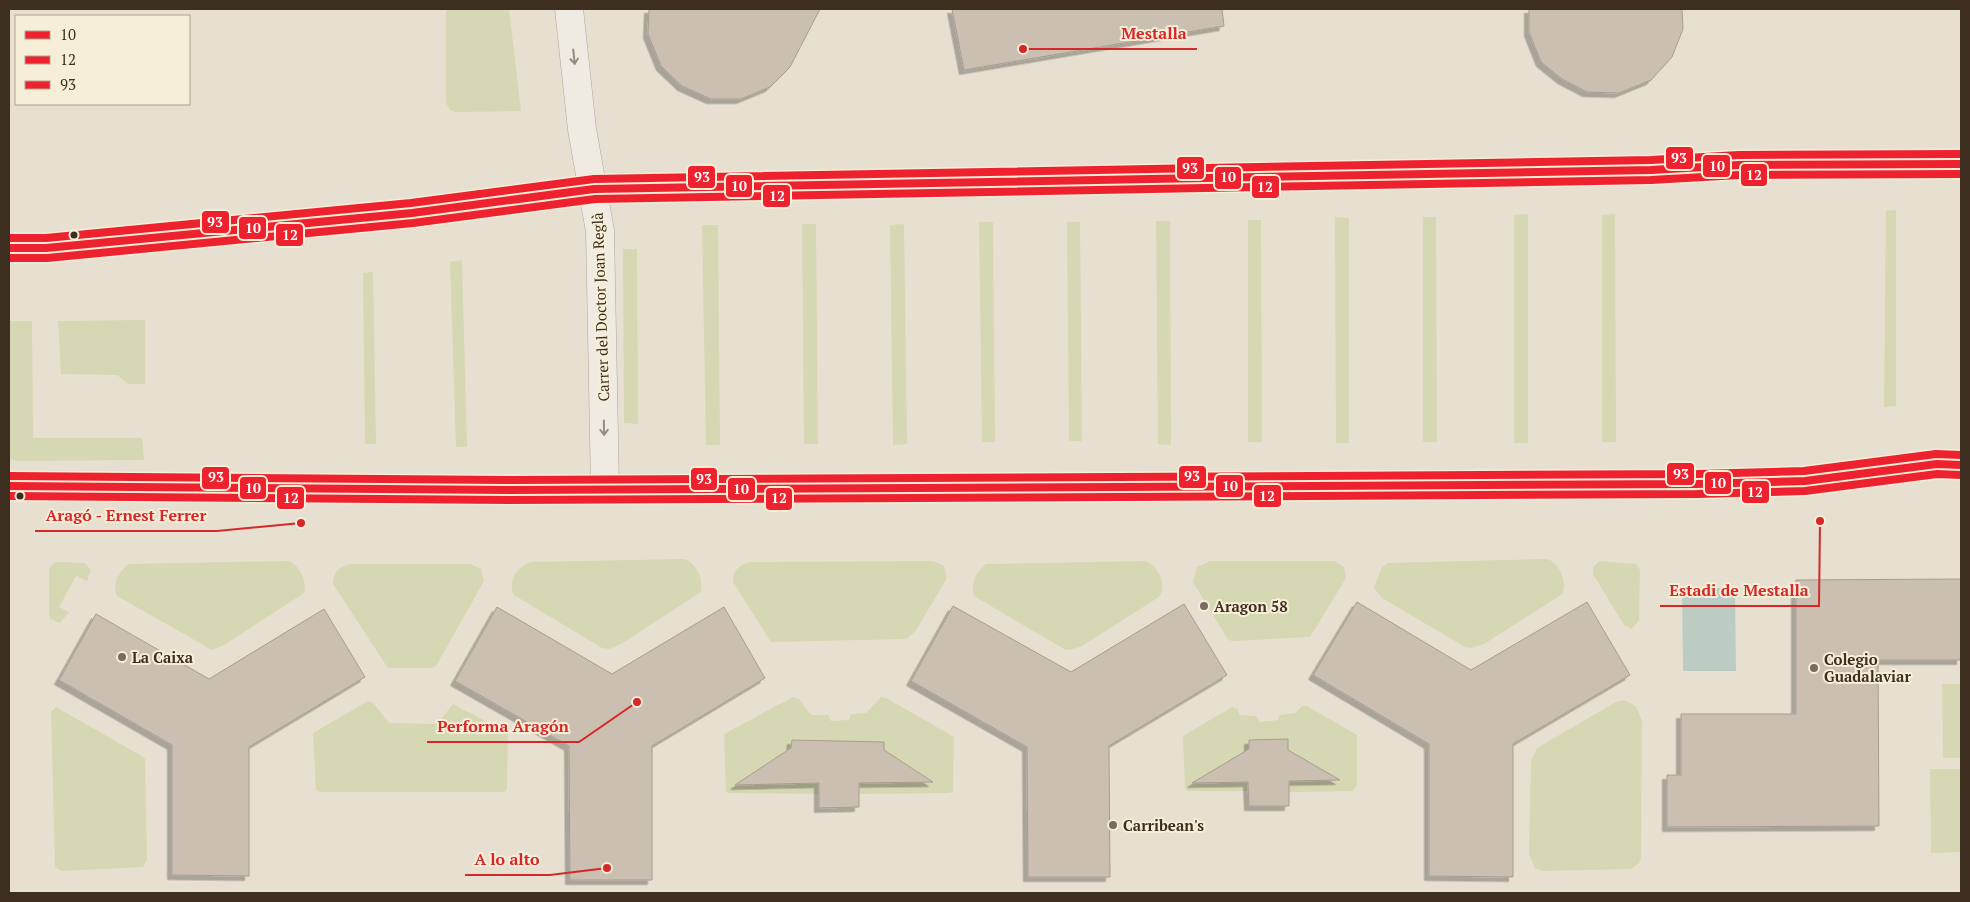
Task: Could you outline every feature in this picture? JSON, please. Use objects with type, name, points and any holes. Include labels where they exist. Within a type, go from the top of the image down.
[{"type":"main road","points":[[9,248],[46,248],[337,221],[594,189],[1651,170],[1739,165],[1961,164]]},
{"type":"main road","points":[[9,486],[510,490],[605,488],[1697,484],[1805,481],[1937,464],[1961,465]]},
{"type":"street","name":"Carrer del Doctor Joan Reglà","points":[[569,9],[582,129],[600,230],[605,488]]},
{"type":"green space","points":[[446,9],[509,9],[521,111],[456,112],[450,110],[446,103]]},
{"type":"green space","points":[[1896,210],[1896,406],[1884,407],[1886,211]]},
{"type":"green space","points":[[1528,214],[1528,443],[1514,443],[1514,215]]},
{"type":"green space","points":[[1615,214],[1616,442],[1602,442],[1602,215]]},
{"type":"green space","points":[[1335,217],[1349,218],[1349,443],[1336,443]]},
{"type":"green space","points":[[1423,217],[1436,217],[1437,442],[1423,442]]},
{"type":"green space","points":[[1248,220],[1261,220],[1262,442],[1248,442]]},
{"type":"green space","points":[[1156,221],[1170,221],[1171,445],[1158,444]]},
{"type":"green space","points":[[979,222],[993,222],[995,442],[982,442]]},
{"type":"green space","points":[[1067,222],[1080,222],[1082,441],[1069,441]]},
{"type":"green space","points":[[802,224],[816,224],[818,444],[804,444]]},
{"type":"green space","points":[[904,224],[907,444],[893,445],[890,225]]},
{"type":"green space","points":[[702,225],[718,225],[720,445],[706,445]]},
{"type":"green space","points":[[623,249],[637,249],[638,424],[624,423]]},
{"type":"green space","points":[[462,260],[467,447],[456,447],[450,262]]},
{"type":"green space","points":[[373,272],[376,444],[365,444],[363,273]]},
{"type":"green space","points":[[145,320],[145,384],[128,384],[117,375],[61,374],[58,321]]},
{"type":"green space","points":[[9,321],[32,321],[33,438],[142,438],[144,460],[18,461],[10,459]]},
{"type":"green space","points":[[684,559],[692,564],[698,572],[702,587],[701,592],[621,644],[609,649],[602,648],[514,595],[512,590],[515,574],[522,566],[532,562]]},
{"type":"green space","points":[[1547,559],[1555,564],[1562,574],[1564,585],[1561,595],[1484,644],[1471,648],[1465,647],[1382,598],[1374,588],[1382,567],[1388,563]]},
{"type":"green space","points":[[287,561],[295,565],[302,574],[305,584],[304,593],[224,645],[212,650],[117,596],[115,587],[117,578],[129,564]]},
{"type":"green space","points":[[933,561],[944,566],[947,578],[915,632],[906,639],[771,642],[733,582],[737,569],[750,562]]},
{"type":"green space","points":[[1145,561],[1158,571],[1160,576],[1162,592],[1159,597],[1082,646],[1070,650],[1064,649],[974,596],[973,592],[975,578],[986,564]]},
{"type":"green space","points":[[1210,561],[1334,561],[1344,567],[1346,578],[1310,637],[1231,641],[1227,638],[1193,582],[1197,567]]},
{"type":"green space","points":[[1599,561],[1636,564],[1640,570],[1639,620],[1632,629],[1624,625],[1593,574],[1593,568]]},
{"type":"green space","points":[[53,563],[85,563],[91,570],[87,581],[76,576],[59,607],[69,612],[60,623],[50,619],[49,614],[49,570]]},
{"type":"green space","points":[[350,564],[470,564],[481,569],[484,581],[436,666],[431,668],[388,668],[333,584],[337,571]]},
{"type":"green space","points":[[1942,684],[1961,684],[1961,758],[1943,758]]},
{"type":"green space","points":[[793,697],[799,699],[811,715],[828,715],[831,721],[849,720],[851,714],[866,713],[881,697],[886,698],[954,737],[953,791],[950,793],[859,794],[859,783],[914,782],[914,769],[884,750],[884,742],[792,740],[791,748],[761,768],[762,784],[819,783],[819,794],[726,792],[724,734]]},
{"type":"green space","points":[[1624,700],[1636,706],[1642,721],[1641,857],[1639,863],[1631,869],[1543,871],[1535,868],[1529,854],[1531,760],[1537,748],[1616,702]]},
{"type":"green space","points":[[368,701],[373,703],[389,723],[437,724],[453,704],[508,733],[507,789],[504,792],[320,792],[316,790],[313,733]]},
{"type":"green space","points":[[1302,706],[1307,706],[1357,735],[1357,785],[1353,791],[1289,792],[1289,781],[1316,780],[1316,766],[1288,750],[1288,739],[1248,782],[1248,791],[1188,791],[1185,789],[1183,736],[1232,707],[1238,709],[1239,715],[1256,716],[1260,722],[1278,720],[1280,715],[1296,713]]},
{"type":"green space","points":[[56,707],[145,758],[147,860],[143,867],[61,871],[55,867],[51,712]]},
{"type":"green space","points":[[1930,769],[1961,769],[1961,852],[1931,853]]},
{"type":"shaded area","points":[[1682,588],[1735,588],[1736,671],[1683,671]]},
{"type":"building","points":[[649,9],[820,9],[790,67],[770,87],[741,99],[711,99],[682,86],[661,66],[648,34]]},
{"type":"building","points":[[952,9],[1222,9],[1224,26],[964,70]]},
{"type":"building","points":[[1529,9],[1682,9],[1683,29],[1672,57],[1651,80],[1619,93],[1587,92],[1562,79],[1541,62],[1529,32]]},
{"type":"building","points":[[1961,579],[1961,660],[1878,660],[1879,826],[1667,827],[1667,775],[1681,775],[1681,714],[1796,714],[1796,580]]},
{"type":"building","points":[[1357,602],[1471,670],[1587,602],[1630,675],[1513,744],[1513,877],[1429,876],[1429,744],[1313,675]]},
{"type":"building","points":[[1184,604],[1227,675],[1109,746],[1110,877],[1028,877],[1027,747],[911,681],[953,606],[1071,672]]},
{"type":"building","points":[[497,607],[612,674],[724,607],[765,678],[652,746],[652,880],[570,880],[569,746],[455,681]]},
{"type":"building","points":[[324,609],[365,677],[249,747],[249,876],[172,875],[172,745],[59,680],[96,614],[209,679]]},
{"type":"building","points":[[1288,739],[1288,750],[1340,780],[1289,781],[1289,806],[1249,806],[1248,782],[1192,783],[1249,749],[1249,740]]},
{"type":"building","points":[[792,740],[884,742],[884,750],[933,782],[859,783],[859,807],[819,808],[819,783],[735,785],[791,748]]},
{"type":"transit line","name":"93","points":[[9,238],[46,238],[411,203],[594,179],[1651,160],[1739,155],[1961,154]]},
{"type":"transit line","name":"10","points":[[9,248],[46,248],[412,213],[594,189],[1651,170],[1739,165],[1961,164]]},
{"type":"transit line","name":"12","points":[[9,258],[47,258],[413,223],[595,199],[1651,180],[1739,175],[1961,174]]},
{"type":"transit line","name":"93","points":[[9,476],[510,480],[1697,474],[1804,471],[1936,454],[1961,455]]},
{"type":"transit line","name":"10","points":[[9,486],[510,490],[1697,484],[1805,481],[1937,464],[1961,465]]},
{"type":"transit line","name":"12","points":[[9,496],[510,500],[1697,494],[1805,491],[1937,474],[1961,475]]},
{"type":"place","name":"Mestalla","points":[[1023,49]]},
{"type":"place","name":"Estadi de Mestalla","points":[[1820,521]]},
{"type":"place","name":"Aragó - Ernest Ferrer","points":[[301,523]]},
{"type":"place","name":"Aragon 58","points":[[1204,606]]},
{"type":"place","name":"La Caixa","points":[[122,657]]},
{"type":"place","name":"Colegio Guadalaviar","points":[[1814,668]]},
{"type":"place","name":"Performa Aragón","points":[[637,702]]},
{"type":"place","name":"Carribean's","points":[[1113,825]]},
{"type":"place","name":"A lo alto","points":[[607,868]]}]
